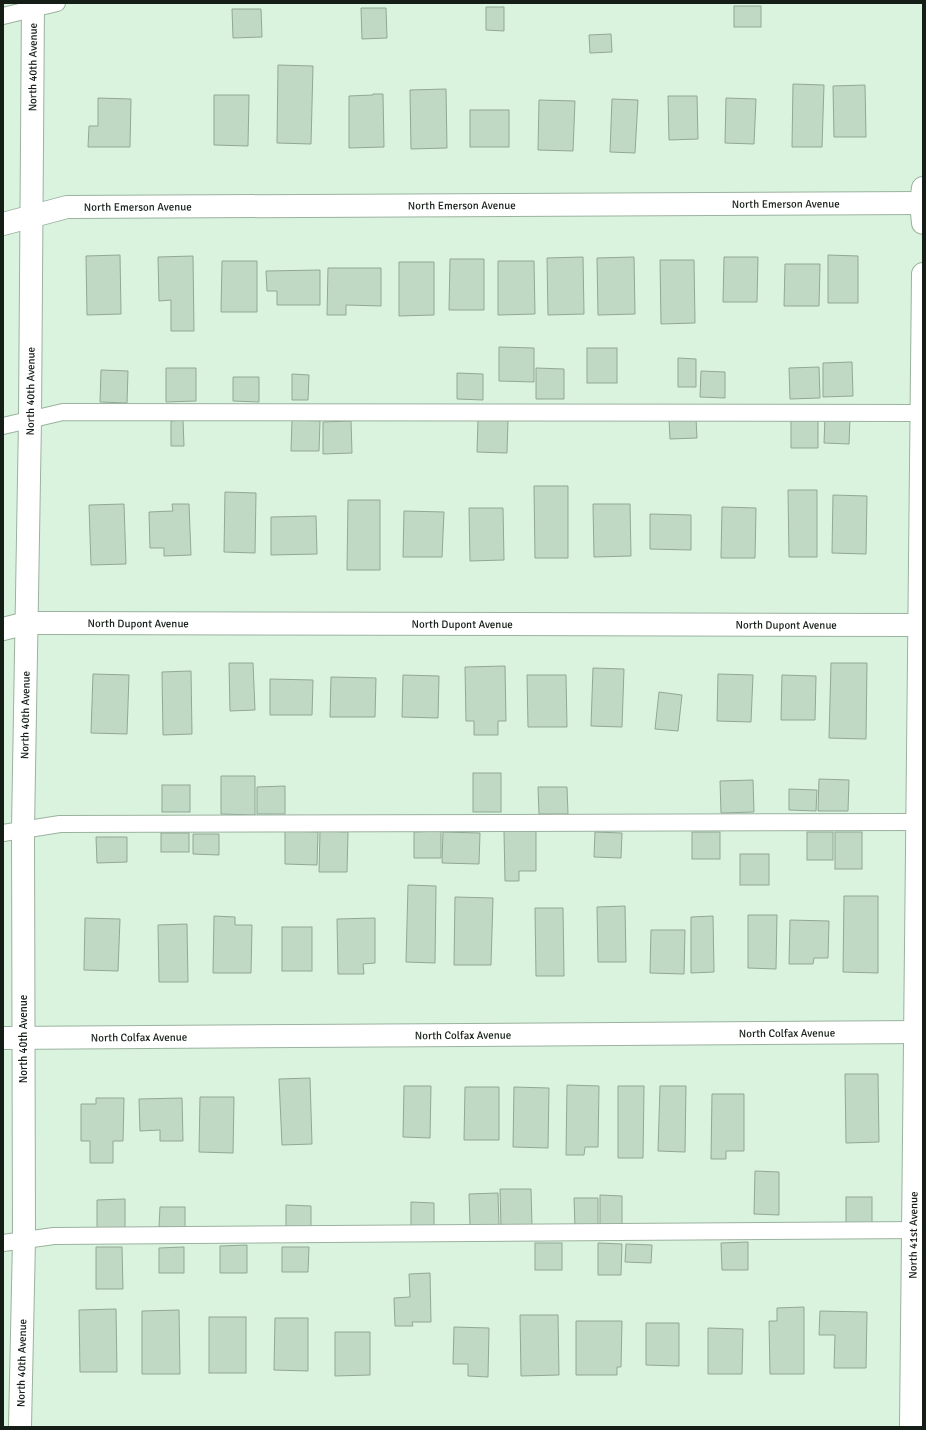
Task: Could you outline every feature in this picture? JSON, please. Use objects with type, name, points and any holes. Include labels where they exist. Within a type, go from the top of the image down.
[{"type":"street","name":"North 40th Avenue","points":[[20,1427],[13,1242],[13,831],[27,624],[33,6]]},
{"type":"street","name":"North Emerson Avenue","points":[[3,224],[67,207],[923,204]]},
{"type":"street","name":"North 41st Avenue","points":[[911,1427],[918,1230],[921,413],[923,274]]},
{"type":"street","name":"North Dupont Avenue","points":[[3,629],[27,624],[60,622],[921,625]]},
{"type":"street","name":"North Colfax Avenue","points":[[13,1038],[919,1032]]},
{"type":"lane","points":[[3,16],[33,6],[57,3]]},
{"type":"lane","points":[[3,426],[63,412],[921,413]]},
{"type":"lane","points":[[13,831],[68,824],[920,822]]},
{"type":"lane","points":[[13,1242],[62,1236],[918,1230]]},
{"type":"building","points":[[734,6],[761,6],[761,27],[734,27]]},
{"type":"building","points":[[486,7],[504,7],[504,31],[486,30]]},
{"type":"building","points":[[361,8],[386,8],[387,38],[362,39]]},
{"type":"building","points":[[232,9],[261,9],[262,37],[233,38]]},
{"type":"building","points":[[611,34],[612,52],[590,53],[589,35]]},
{"type":"building","points":[[278,65],[313,66],[311,144],[277,143]]},
{"type":"building","points":[[793,84],[824,85],[822,147],[792,147]]},
{"type":"building","points":[[865,85],[866,137],[834,137],[833,86]]},
{"type":"building","points":[[446,89],[447,148],[411,149],[410,90]]},
{"type":"building","points":[[383,94],[384,147],[349,148],[349,96]]},
{"type":"building","points":[[214,95],[249,95],[248,146],[214,145]]},
{"type":"building","points":[[668,96],[697,96],[698,139],[669,140]]},
{"type":"building","points":[[98,98],[131,99],[130,147],[88,147],[89,126],[98,126]]},
{"type":"building","points":[[726,98],[756,99],[754,144],[725,143]]},
{"type":"building","points":[[612,99],[638,100],[635,153],[610,152]]},
{"type":"building","points":[[539,100],[575,101],[573,151],[538,150]]},
{"type":"building","points":[[470,110],[509,110],[509,147],[470,147]]},
{"type":"building","points":[[120,255],[121,314],[87,315],[86,256]]},
{"type":"building","points":[[828,255],[858,256],[858,303],[828,303]]},
{"type":"building","points":[[193,256],[194,331],[171,331],[171,300],[159,301],[158,257]]},
{"type":"building","points":[[583,257],[584,314],[548,315],[547,258]]},
{"type":"building","points":[[634,257],[635,314],[598,315],[597,258]]},
{"type":"building","points":[[724,257],[758,257],[757,302],[723,302]]},
{"type":"building","points":[[450,259],[484,259],[484,310],[449,310]]},
{"type":"building","points":[[660,260],[694,260],[695,323],[661,324]]},
{"type":"building","points":[[222,261],[257,261],[257,312],[221,312]]},
{"type":"building","points":[[498,261],[534,261],[535,314],[498,315]]},
{"type":"building","points":[[399,262],[434,262],[434,315],[399,316]]},
{"type":"building","points":[[785,264],[820,264],[819,306],[784,306]]},
{"type":"building","points":[[328,268],[381,268],[381,306],[346,305],[346,315],[327,315]]},
{"type":"building","points":[[320,270],[320,305],[277,305],[277,291],[267,291],[266,271]]},
{"type":"building","points":[[499,347],[534,348],[534,382],[499,381]]},
{"type":"building","points":[[587,348],[617,348],[617,383],[587,383]]},
{"type":"building","points":[[678,358],[696,359],[696,387],[678,387]]},
{"type":"building","points":[[852,362],[853,396],[823,397],[823,363]]},
{"type":"building","points":[[819,367],[820,398],[790,399],[789,368]]},
{"type":"building","points":[[166,368],[196,368],[196,401],[166,402]]},
{"type":"building","points":[[536,368],[564,369],[564,399],[536,399]]},
{"type":"building","points":[[101,370],[128,371],[127,403],[100,402]]},
{"type":"building","points":[[701,371],[725,372],[725,398],[700,397]]},
{"type":"building","points":[[457,373],[483,374],[483,400],[457,399]]},
{"type":"building","points":[[292,374],[309,375],[308,400],[292,400]]},
{"type":"building","points":[[233,377],[259,377],[259,402],[233,401]]},
{"type":"building","points":[[825,417],[850,418],[849,444],[824,443]]},
{"type":"building","points":[[696,418],[697,438],[670,439],[669,419]]},
{"type":"building","points":[[818,418],[818,448],[791,448],[791,419]]},
{"type":"building","points":[[478,419],[508,420],[507,453],[477,452]]},
{"type":"building","points":[[183,420],[184,446],[171,446],[171,421]]},
{"type":"building","points":[[292,420],[320,421],[319,451],[291,451]]},
{"type":"building","points":[[351,421],[352,453],[323,454],[323,422]]},
{"type":"building","points":[[534,486],[568,486],[568,558],[535,558]]},
{"type":"building","points":[[788,490],[817,490],[817,557],[789,557]]},
{"type":"building","points":[[225,492],[256,493],[255,553],[224,552]]},
{"type":"building","points":[[833,495],[867,496],[866,554],[832,553]]},
{"type":"building","points":[[348,500],[380,500],[380,570],[347,570]]},
{"type":"building","points":[[124,504],[126,564],[91,565],[89,505]]},
{"type":"building","points":[[172,504],[189,504],[191,555],[164,556],[164,548],[150,548],[149,512],[173,511]]},
{"type":"building","points":[[593,504],[630,504],[631,556],[594,557]]},
{"type":"building","points":[[722,507],[756,508],[755,558],[721,558]]},
{"type":"building","points":[[469,508],[503,508],[504,560],[470,561]]},
{"type":"building","points":[[404,511],[444,512],[442,557],[403,557]]},
{"type":"building","points":[[650,514],[691,515],[691,550],[650,549]]},
{"type":"building","points":[[316,516],[317,554],[271,555],[271,517]]},
{"type":"building","points":[[229,663],[253,663],[255,710],[230,711]]},
{"type":"building","points":[[831,663],[867,663],[866,739],[829,738]]},
{"type":"building","points":[[505,666],[506,721],[498,721],[498,735],[474,735],[474,721],[466,721],[465,667]]},
{"type":"building","points":[[593,668],[624,669],[622,727],[591,726]]},
{"type":"building","points":[[191,671],[192,734],[163,735],[162,672]]},
{"type":"building","points":[[93,674],[129,675],[127,734],[91,733]]},
{"type":"building","points":[[718,674],[753,675],[751,722],[717,721]]},
{"type":"building","points":[[403,675],[439,676],[438,718],[402,717]]},
{"type":"building","points":[[527,675],[566,675],[567,727],[528,727]]},
{"type":"building","points":[[782,675],[816,676],[815,720],[781,720]]},
{"type":"building","points":[[331,677],[376,678],[375,717],[330,717]]},
{"type":"building","points":[[270,679],[313,680],[312,715],[270,715]]},
{"type":"building","points":[[659,692],[682,695],[678,731],[655,729]]},
{"type":"building","points":[[473,773],[501,773],[501,812],[473,812]]},
{"type":"building","points":[[221,776],[255,776],[255,815],[221,814]]},
{"type":"building","points":[[819,779],[849,780],[848,811],[818,811]]},
{"type":"building","points":[[753,780],[754,812],[721,813],[720,781]]},
{"type":"building","points":[[162,785],[190,785],[190,812],[162,812]]},
{"type":"building","points":[[285,786],[285,814],[257,814],[257,787]]},
{"type":"building","points":[[538,787],[567,787],[568,814],[539,814]]},
{"type":"building","points":[[789,789],[817,790],[816,811],[789,810]]},
{"type":"building","points":[[285,831],[318,832],[317,865],[285,864]]},
{"type":"building","points":[[320,831],[348,832],[347,872],[319,872]]},
{"type":"building","points":[[441,831],[441,858],[414,858],[414,832]]},
{"type":"building","points":[[504,831],[536,831],[536,871],[519,871],[519,881],[505,881]]},
{"type":"building","points":[[443,832],[480,833],[479,864],[442,863]]},
{"type":"building","points":[[595,832],[622,833],[621,858],[594,857]]},
{"type":"building","points":[[692,832],[720,832],[720,859],[692,859]]},
{"type":"building","points":[[807,832],[833,832],[833,860],[807,860]]},
{"type":"building","points":[[835,832],[862,832],[862,869],[835,869]]},
{"type":"building","points":[[161,833],[189,833],[189,852],[161,852]]},
{"type":"building","points":[[193,834],[219,834],[219,855],[193,854]]},
{"type":"building","points":[[96,837],[127,837],[127,862],[97,863]]},
{"type":"building","points":[[740,854],[769,854],[769,885],[740,885]]},
{"type":"building","points":[[408,885],[436,886],[435,963],[406,962]]},
{"type":"building","points":[[844,896],[878,896],[878,973],[843,972]]},
{"type":"building","points":[[455,897],[493,898],[491,965],[454,965]]},
{"type":"building","points":[[625,906],[626,962],[598,962],[597,907]]},
{"type":"building","points":[[535,908],[563,908],[564,976],[536,976]]},
{"type":"building","points":[[748,915],[777,915],[776,969],[748,968]]},
{"type":"building","points":[[214,916],[235,917],[235,925],[252,925],[251,973],[213,973]]},
{"type":"building","points":[[713,916],[714,972],[691,973],[691,917]]},
{"type":"building","points":[[85,918],[120,919],[118,971],[84,970]]},
{"type":"building","points":[[375,918],[375,963],[363,964],[364,974],[338,974],[337,919]]},
{"type":"building","points":[[790,920],[829,921],[828,958],[814,958],[813,964],[789,964]]},
{"type":"building","points":[[187,924],[188,982],[159,982],[158,925]]},
{"type":"building","points":[[282,927],[312,927],[312,971],[282,971]]},
{"type":"building","points":[[651,930],[685,930],[684,974],[650,973]]},
{"type":"building","points":[[845,1074],[878,1074],[879,1142],[846,1143]]},
{"type":"building","points":[[310,1078],[312,1144],[282,1145],[279,1079]]},
{"type":"building","points":[[567,1085],[599,1086],[598,1147],[585,1147],[584,1155],[566,1155]]},
{"type":"building","points":[[404,1086],[431,1086],[430,1138],[403,1137]]},
{"type":"building","points":[[618,1086],[644,1086],[643,1158],[618,1158]]},
{"type":"building","points":[[660,1086],[686,1086],[685,1152],[658,1151]]},
{"type":"building","points":[[465,1087],[499,1087],[499,1140],[464,1140]]},
{"type":"building","points":[[514,1087],[549,1088],[548,1148],[513,1147]]},
{"type":"building","points":[[712,1094],[744,1094],[744,1151],[726,1151],[726,1159],[711,1159]]},
{"type":"building","points":[[200,1097],[234,1097],[233,1153],[199,1152]]},
{"type":"building","points":[[96,1098],[124,1098],[123,1141],[113,1141],[113,1163],[90,1163],[90,1141],[81,1141],[81,1104],[96,1104]]},
{"type":"building","points":[[182,1098],[183,1141],[160,1141],[160,1130],[140,1131],[139,1099]]},
{"type":"building","points":[[755,1171],[779,1172],[779,1215],[754,1214]]},
{"type":"building","points":[[500,1189],[531,1189],[532,1227],[501,1227]]},
{"type":"building","points":[[498,1193],[499,1225],[470,1225],[469,1194]]},
{"type":"building","points":[[600,1195],[622,1196],[622,1227],[600,1227]]},
{"type":"building","points":[[846,1197],[872,1197],[872,1224],[846,1224]]},
{"type":"building","points":[[574,1198],[598,1198],[598,1226],[575,1227]]},
{"type":"building","points":[[125,1199],[125,1228],[97,1228],[97,1200]]},
{"type":"building","points":[[411,1202],[434,1203],[434,1226],[411,1226]]},
{"type":"building","points":[[286,1205],[311,1206],[311,1228],[286,1228]]},
{"type":"building","points":[[160,1207],[185,1207],[185,1227],[159,1227]]},
{"type":"building","points":[[748,1242],[748,1270],[722,1270],[721,1243]]},
{"type":"building","points":[[535,1243],[562,1243],[562,1270],[535,1270]]},
{"type":"building","points":[[598,1243],[622,1244],[621,1275],[598,1275]]},
{"type":"building","points":[[626,1244],[652,1245],[651,1263],[625,1262]]},
{"type":"building","points":[[247,1245],[247,1273],[220,1273],[220,1246]]},
{"type":"building","points":[[96,1247],[122,1247],[123,1289],[96,1289]]},
{"type":"building","points":[[184,1247],[184,1273],[159,1273],[159,1248]]},
{"type":"building","points":[[282,1247],[309,1247],[308,1272],[282,1272]]},
{"type":"building","points":[[430,1273],[431,1322],[412,1322],[413,1326],[395,1326],[394,1298],[410,1297],[409,1274]]},
{"type":"building","points":[[804,1307],[804,1374],[770,1374],[769,1321],[777,1321],[777,1308]]},
{"type":"building","points":[[116,1309],[117,1372],[80,1372],[79,1310]]},
{"type":"building","points":[[179,1310],[180,1374],[142,1374],[142,1311]]},
{"type":"building","points":[[820,1311],[867,1312],[866,1368],[834,1368],[835,1335],[819,1335]]},
{"type":"building","points":[[520,1315],[558,1315],[559,1375],[521,1376]]},
{"type":"building","points":[[209,1317],[246,1317],[246,1373],[209,1373]]},
{"type":"building","points":[[275,1318],[308,1318],[308,1371],[274,1370]]},
{"type":"building","points":[[576,1321],[622,1321],[621,1367],[617,1367],[617,1375],[576,1375]]},
{"type":"building","points":[[646,1323],[679,1323],[679,1366],[646,1365]]},
{"type":"building","points":[[454,1327],[489,1328],[488,1377],[468,1376],[468,1364],[453,1364]]},
{"type":"building","points":[[708,1328],[743,1329],[742,1374],[708,1374]]},
{"type":"building","points":[[335,1332],[370,1332],[370,1375],[335,1376]]}]
